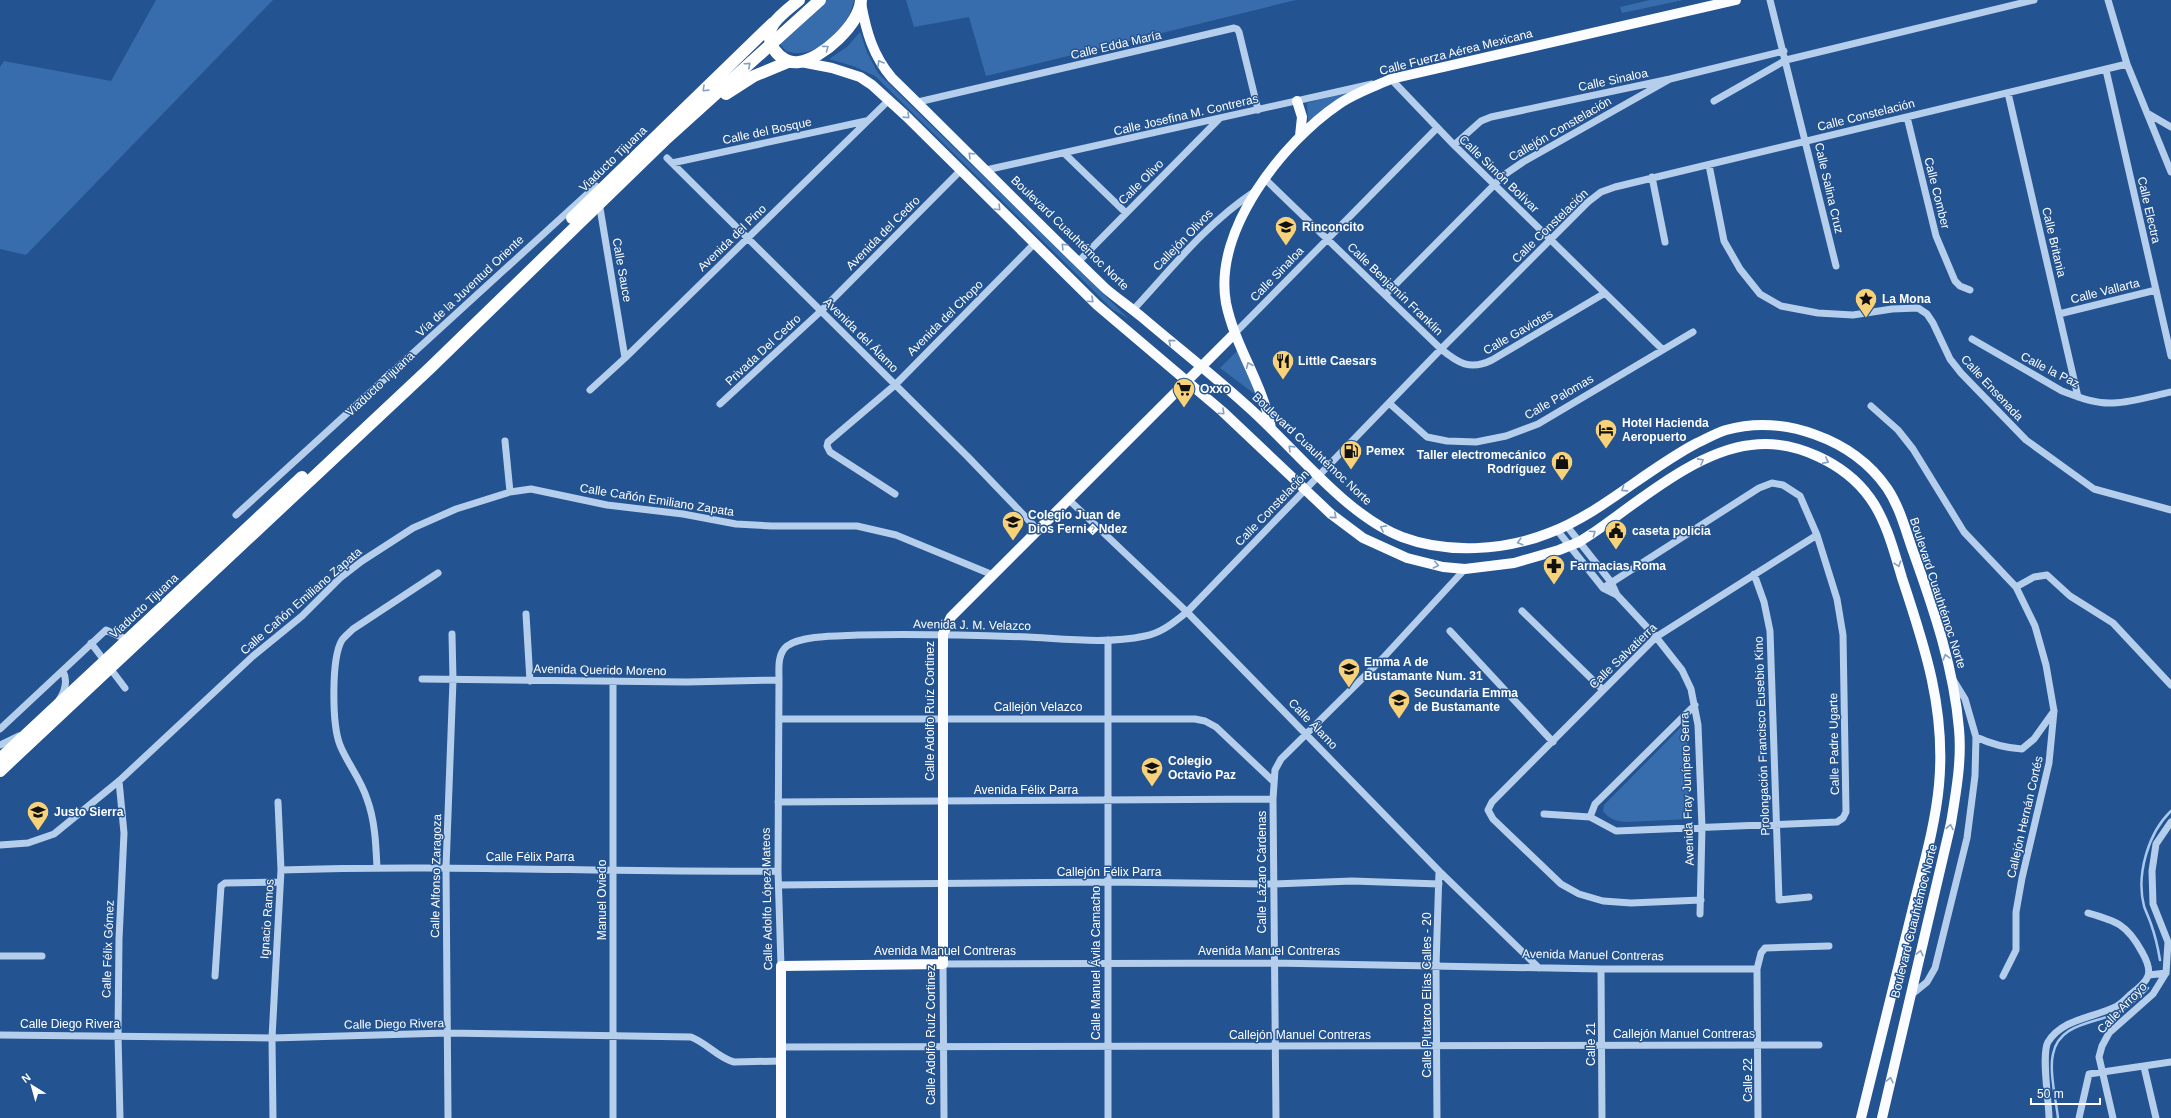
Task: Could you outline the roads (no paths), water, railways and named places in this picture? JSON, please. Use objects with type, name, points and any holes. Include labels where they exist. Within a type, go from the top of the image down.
[{"type":"highway","name":"Viaducto Tijuana","points":[[0,759],[380,410],[799,0]]},
{"type":"highway","name":"Viaducto Tijuana","points":[[0,771],[667,138],[820,0]]},
{"type":"highway","points":[[631,172],[737,85],[822,51],[846,32],[853,21],[861,1]]},
{"type":"highway","points":[[774,23],[771,34],[774,51],[794,62]]},
{"type":"main road","name":"Calle Fuerza Aérea Mexicana","points":[[1271,428],[1268,410],[1235,333],[1226,302],[1227,266],[1235,234],[1255,192],[1264,178],[1300,136],[1355,94],[1391,79],[1736,0]]},
{"type":"main road","name":"Boulevard Cuauhtémoc Norte","points":[[861,1],[865,25],[872,46],[882,67],[1110,292],[1201,367],[1271,428],[1350,504],[1374,523],[1408,539],[1470,548],[1489,548],[1510,545],[1562,527],[1695,444],[1725,430],[1772,426],[1817,435],[1849,451],[1887,489],[1900,515],[1920,572],[1952,679],[1959,728],[1958,780],[1942,867],[1909,997],[1882,1118]]},
{"type":"main road","name":"Boulevard Cuauhtémoc Norte","points":[[794,62],[832,68],[860,77],[889,100],[1107,315],[1188,381],[1346,527],[1383,548],[1407,558],[1443,567],[1465,569],[1514,563],[1574,544],[1704,458],[1730,449],[1754,444],[1794,448],[1825,460],[1837,466],[1870,498],[1882,522],[1893,550],[1929,662],[1937,698],[1941,738],[1941,761],[1935,816],[1861,1118]]},
{"type":"main road","points":[[1297,101],[1302,117],[1300,136]]},
{"type":"main road","name":"Calle Adolfo Ruíz Cortinez","points":[[943,964],[943,634],[951,617],[1068,498],[1235,333]]},
{"type":"main road","name":"Avenida Manuel Contreras","points":[[781,966],[943,964]]},
{"type":"main road","name":"Calle Adolfo López Mateos","points":[[781,966],[781,1118]]},
{"type":"street","name":"Calle Salina Cruz","points":[[1770,0],[1784,51],[1836,266]]},
{"type":"street","points":[[1714,101],[1786,60],[2034,0]]},
{"type":"street","points":[[2108,0],[2127,64],[2171,172]]},
{"type":"street","name":"Calle Edda María","points":[[918,102],[1234,28],[1239,32],[1258,110]]},
{"type":"street","name":"Calle Sinaloa","points":[[1454,145],[1482,121],[1491,118],[1670,79],[1784,51]]},
{"type":"street","name":"Calle Constelación","points":[[1186,612],[1440,349],[1588,202],[1602,192],[1615,186],[1709,165],[2127,64]]},
{"type":"street","name":"Calle Electra","points":[[2106,70],[2171,356]]},
{"type":"street","name":"Calle Josefina M. Contreras","points":[[986,170],[1219,119],[1391,79]]},
{"type":"street","name":"Calle Simón Bolívar","points":[[1391,79],[1494,185],[1662,349]]},
{"type":"street","name":"Callejón Constelación","points":[[1385,294],[1494,185],[1523,162],[1670,79]]},
{"type":"street","name":"Calle Britania","points":[[2008,92],[2078,397]]},
{"type":"street","name":"Avenida del Pino","points":[[590,390],[625,358],[889,100]]},
{"type":"street","points":[[2147,113],[2171,127]]},
{"type":"street","name":"Calle Comber","points":[[1907,117],[1936,236],[1952,273],[1960,286],[1970,290]]},
{"type":"street","name":"Calle Olivo","points":[[1079,261],[1219,119]]},
{"type":"street","name":"Calle del Bosque","points":[[670,160],[866,121]]},
{"type":"street","name":"Calle Sinaloa","points":[[1235,333],[1437,128]]},
{"type":"street","points":[[1064,153],[1126,213]]},
{"type":"street","name":"Avenida del Álamo","points":[[670,160],[1038,530]]},
{"type":"street","name":"Calle Ensenada","points":[[1709,165],[1724,241],[1740,269],[1760,294],[1781,306],[1818,313],[1853,315],[1892,309],[1918,308],[1927,314],[1933,323],[1950,360],[2026,440],[2094,489],[2171,510]]},
{"type":"street","name":"Avenida del Cedro","points":[[821,311],[961,170]]},
{"type":"street","points":[[1652,177],[1666,242]]},
{"type":"street","name":"Calle Benjamín Franklin","points":[[1264,178],[1440,349]]},
{"type":"street","name":"Calle Sauce","points":[[596,186],[625,358]]},
{"type":"street","name":"Vía de la Juventud Oriente","points":[[236,515],[596,186]]},
{"type":"street","name":"Callejón Olivos","points":[[1133,310],[1210,226],[1233,206],[1255,192]]},
{"type":"street","name":"Avenida del Chopo","points":[[896,494],[830,452],[827,446],[828,442],[894,385],[1034,244]]},
{"type":"street","name":"Calle Vallarta","points":[[2059,314],[2156,290]]},
{"type":"street","name":"Calle Gaviotas","points":[[1440,349],[1451,358],[1466,365],[1480,366],[1605,293]]},
{"type":"street","name":"Privada Del Cedro","points":[[720,404],[821,311]]},
{"type":"street","name":"Calle Palomas","points":[[1389,402],[1427,437],[1447,441],[1476,442],[1506,436],[1538,424],[1662,349],[1693,332]]},
{"type":"street","name":"Calle la Paz","points":[[1972,339],[2062,391],[2096,402],[2113,403],[2171,392]]},
{"type":"street","name":"Callejón Hernán Cortés","points":[[1871,406],[1898,430],[1913,448],[1964,532],[2016,587],[2035,626],[2046,665],[2054,711],[2049,763],[2022,878],[2016,912],[2016,950],[2003,976]]},
{"type":"street","points":[[505,441],[510,492]]},
{"type":"street","name":"Calle Padre Ugarte","points":[[1590,817],[1616,831],[1837,822],[1843,818],[1846,812],[1844,635],[1837,599],[1817,535],[1800,496],[1783,484],[1772,483],[1759,488],[1603,588]]},
{"type":"street","name":"Calle Cañón Emiliano Zapata","points":[[0,845],[28,843],[54,834],[119,781],[253,656],[302,616],[340,578],[362,561],[413,528],[456,509],[510,492],[531,489],[608,505],[683,514],[736,524],[771,526],[857,526],[896,535],[993,575]]},
{"type":"street","name":"Calle Álamo","points":[[1068,498],[1186,612],[1307,734],[1439,871],[1539,968]]},
{"type":"street","points":[[1562,527],[1574,544]]},
{"type":"street","name":"Calle Salvatierra","points":[[1701,900],[1631,903],[1603,901],[1579,894],[1561,884],[1493,819],[1488,810],[1492,802],[1656,637],[1817,535]]},
{"type":"street","name":"Avenida Fray Junípero Serra","points":[[1574,544],[1591,572],[1603,588],[1617,595]]},
{"type":"street","name":"Avenida Fray Junípero Serra","points":[[1574,544],[1611,582],[1617,595],[1656,637],[1682,670],[1691,689],[1698,725],[1702,828],[1700,914]]},
{"type":"street","name":"Calle Lázaro Cárdenas","points":[[1276,1118],[1273,963],[1273,781],[1277,765],[1427,612],[1465,569]]},
{"type":"street","points":[[377,868],[376,843],[368,799],[340,744],[336,730],[334,698],[339,650],[342,639],[353,629],[438,573]]},
{"type":"street","name":"Prolongación Francisco Eusebio Kino","points":[[1754,574],[1764,602],[1770,631],[1777,825],[1778,900],[1809,897]]},
{"type":"street","points":[[2016,587],[2034,577],[2047,575],[2070,596],[2113,623],[2171,685]]},
{"type":"street","points":[[1522,611],[1603,690]]},
{"type":"street","name":"Avenida J. M. Velazco","points":[[779,680],[780,659],[783,651],[796,642],[830,636],[943,634],[1108,640],[1146,636],[1161,631],[1186,612]]},
{"type":"street","points":[[526,614],[530,680]]},
{"type":"street","points":[[0,729],[106,630],[135,644]]},
{"type":"street","points":[[1450,631],[1553,742]]},
{"type":"street","name":"Calle Alfonso Zaragoza","points":[[448,1118],[446,868],[453,680],[452,634]]},
{"type":"street","name":"Calle Manuel Ávila Camacho","points":[[1108,640],[1108,1118]]},
{"type":"street","points":[[90,644],[125,688]]},
{"type":"street","points":[[0,745],[32,727],[60,698],[67,678],[63,671]]},
{"type":"street","name":"Avenida Querido Moreno","points":[[422,679],[613,681],[779,680]]},
{"type":"street","points":[[1909,997],[1927,982],[1935,968],[1968,838],[1975,776],[1976,737],[1965,699],[1952,679]]},
{"type":"street","name":"Calle Adolfo López Mateos","points":[[779,680],[778,871],[780,885],[781,966]]},
{"type":"street","name":"Manuel Oviedo","points":[[613,681],[613,1118]]},
{"type":"street","points":[[1544,814],[1590,817],[1595,804],[1695,705]]},
{"type":"street","points":[[1976,737],[1988,743],[2009,748],[2022,749],[2034,739],[2054,711]]},
{"type":"street","name":"Callejón Velazco","points":[[779,719],[1195,718],[1216,727],[1273,781]]},
{"type":"street","name":"Calle Félix Gómez","points":[[119,781],[123,810],[124,846],[119,939],[118,1035],[120,1118]]},
{"type":"street","name":"Avenida Félix Parra","points":[[778,802],[1273,799]]},
{"type":"street","name":"Ignacio Ramos","points":[[274,1116],[272,1038],[281,870],[278,802]]},
{"type":"street","name":"Calle Arroyo","points":[[2112,1118],[2099,1056],[2102,1046],[2109,1033],[2153,994],[2166,973],[2168,942],[2153,904],[2152,871],[2156,844],[2171,822]]},
{"type":"street","name":"Calle Félix Parra","points":[[281,870],[446,868],[613,869],[723,872],[778,871]]},
{"type":"street","name":"Calle Plutarco Elías Calles - 20","points":[[1437,1118],[1436,966],[1439,871]]},
{"type":"street","name":"Callejón Félix Parra","points":[[780,885],[1107,882],[1274,884],[1352,881],[1439,884]]},
{"type":"street","points":[[216,976],[221,886],[225,883],[280,882]]},
{"type":"street","points":[[2049,1118],[2045,1054],[2047,1043],[2057,1032],[2082,1017],[2117,1006],[2144,985],[2149,975],[2149,964],[2140,947],[2123,925],[2088,913]]},
{"type":"street","name":"Calle 22","points":[[1758,1118],[1759,1044],[1757,969],[1761,952],[1765,948],[1829,946]]},
{"type":"street","points":[[0,956],[42,956]]},
{"type":"street","name":"Avenida Manuel Contreras","points":[[943,964],[1273,963],[1601,969],[1757,969]]},
{"type":"street","name":"Calle Adolfo Ruíz Cortinez","points":[[943,964],[945,1046],[944,1118]]},
{"type":"street","name":"Calle 21","points":[[1601,969],[1602,1118]]},
{"type":"street","points":[[2149,975],[2166,973]]},
{"type":"street","name":"Calle Diego Rivera","points":[[0,1035],[118,1035],[272,1038],[447,1033],[691,1037],[701,1041],[727,1060],[734,1062],[781,1061]]},
{"type":"street","name":"Callejón Manuel Contreras","points":[[780,1047],[1819,1045]]},
{"type":"street","points":[[2079,1118],[2088,1076],[2091,1074],[2171,1062]]},
{"type":"street","points":[[2144,1067],[2156,1118]]},
{"type":"waterway","points":[[2160,960],[2154,933],[2144,906],[2142,881],[2143,868],[2150,843],[2163,820],[2171,811]]},
{"type":"waterway","points":[[2058,1118],[2053,1086],[2052,1061],[2053,1054],[2062,1036],[2079,1026],[2108,1017],[2121,1011],[2148,988]]},
{"type":"place","name":"Rinconcito","points":[[1286,246]]},
{"type":"place","name":"La Mona","points":[[1866,318]]},
{"type":"place","name":"Little Caesars","points":[[1283,380]]},
{"type":"place","name":"Oxxo","points":[[1184,408]]},
{"type":"place","name":"Hotel Hacienda Aeropuerto","points":[[1606,450]]},
{"type":"place","name":"Pemex","points":[[1351,470]]},
{"type":"place","name":"Taller electromecánico Rodríguez","points":[[1562,482]]},
{"type":"place","name":"Colegio Juan de Dios Ferni�Ndez","points":[[1013,542]]},
{"type":"place","name":"caseta policia","points":[[1616,550]]},
{"type":"place","name":"Farmacias Roma","points":[[1554,586]]},
{"type":"place","name":"Emma A de Bustamante Num. 31","points":[[1349,688]]},
{"type":"place","name":"Secundaria Emma de Bustamante","points":[[1399,720]]},
{"type":"place","name":"Colegio Octavio Paz","points":[[1152,788]]},
{"type":"place","name":"Justo Sierra","points":[[38,832]]}]
